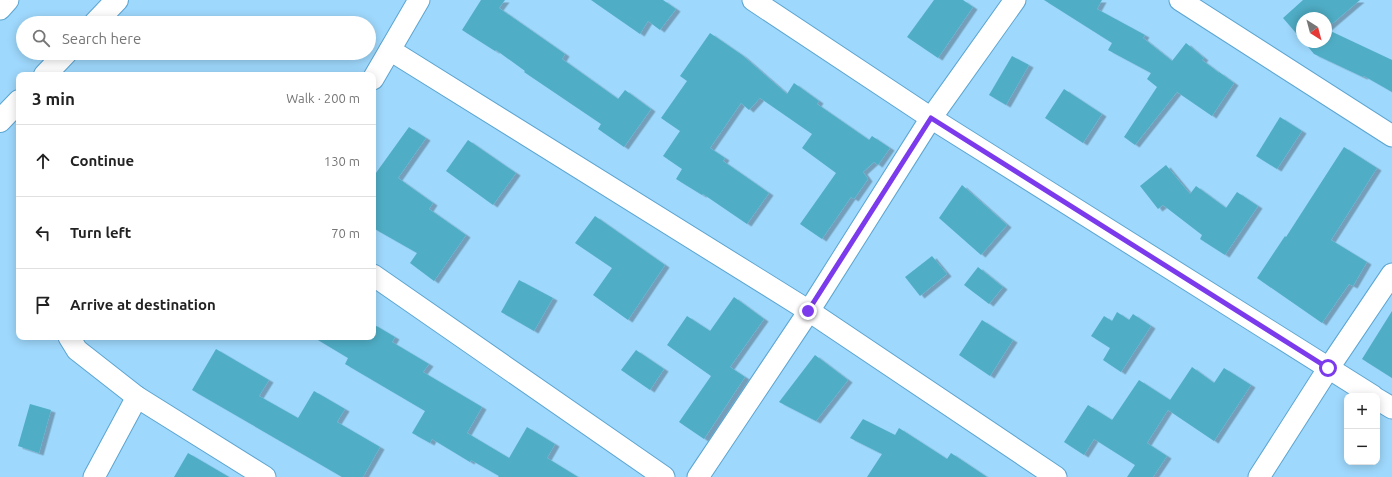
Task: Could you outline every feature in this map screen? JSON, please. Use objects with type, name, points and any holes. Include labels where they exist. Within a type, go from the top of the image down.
[{"type":"main road","points":[[102,16],[117,0]]},
{"type":"main road","points":[[48,72],[59,60]]},
{"type":"main road","points":[[0,121],[16,105]]},
{"type":"street","points":[[0,9],[8,0]]},
{"type":"street","points":[[376,74],[419,0]]},
{"type":"street","points":[[753,0],[931,118],[1368,393]]},
{"type":"street","points":[[698,477],[808,311],[931,118],[1015,0]]},
{"type":"street","points":[[1180,0],[1392,136]]},
{"type":"street","points":[[390,50],[808,311],[1056,477]]},
{"type":"street","points":[[1259,477],[1328,368],[1392,274]]},
{"type":"street","points":[[376,277],[664,477]]},
{"type":"street","points":[[71,340],[77,350],[137,398],[265,477]]},
{"type":"street","points":[[94,477],[137,398]]},
{"type":"street","points":[[1380,401],[1392,408]]},
{"type":"building","points":[[481,0],[505,0],[499,8],[565,54],[562,59],[618,99],[625,90],[651,109],[624,147],[598,129],[601,124],[524,72],[525,71],[496,50],[495,51],[462,30]]},
{"type":"building","points":[[591,0],[663,0],[676,9],[660,30],[648,21],[640,34]]},
{"type":"building","points":[[934,0],[963,0],[973,7],[938,58],[907,37]]},
{"type":"building","points":[[1044,0],[1102,0],[1097,9],[1145,35],[1143,38],[1172,61],[1186,43],[1204,58],[1202,60],[1218,73],[1219,72],[1234,83],[1212,116],[1177,92],[1135,145],[1124,137],[1157,87],[1147,79],[1151,73],[1108,50],[1112,43]]},
{"type":"building","points":[[1303,0],[1360,0],[1332,24],[1332,12],[1296,12],[1296,33],[1283,18]]},
{"type":"building","points":[[1332,32],[1392,60],[1392,92],[1364,76],[1363,77],[1314,54],[1309,48],[1332,48]]},
{"type":"building","points":[[710,33],[742,55],[787,94],[794,83],[819,101],[817,104],[869,140],[872,136],[890,148],[878,165],[874,162],[863,172],[868,179],[854,199],[851,197],[822,239],[800,224],[836,173],[802,148],[812,134],[760,98],[749,110],[741,103],[710,148],[725,158],[723,161],[769,193],[747,224],[703,194],[702,195],[676,179],[682,169],[663,156],[680,131],[661,118],[687,81],[680,76]]},
{"type":"building","points":[[1012,56],[1029,65],[1006,105],[989,95]]},
{"type":"building","points":[[1064,89],[1102,114],[1083,143],[1045,118]]},
{"type":"building","points":[[1280,117],[1302,131],[1277,169],[1256,156]]},
{"type":"building","points":[[409,127],[426,138],[398,178],[433,203],[429,209],[466,235],[434,281],[410,263],[417,253],[376,230],[376,173]]},
{"type":"building","points":[[468,140],[516,173],[493,205],[446,171]]},
{"type":"building","points":[[1344,147],[1377,168],[1331,240],[1367,262],[1353,286],[1349,284],[1322,323],[1257,278],[1285,236],[1286,237]]},
{"type":"building","points":[[1166,165],[1190,194],[1196,186],[1226,208],[1237,192],[1258,206],[1225,255],[1200,239],[1202,235],[1163,205],[1158,209],[1140,186]]},
{"type":"building","points":[[962,185],[1007,225],[981,255],[939,218]]},
{"type":"building","points":[[595,216],[665,265],[628,320],[593,295],[612,268],[575,243]]},
{"type":"building","points":[[932,256],[947,274],[920,296],[905,277]]},
{"type":"building","points":[[978,267],[1003,287],[989,304],[964,285]]},
{"type":"building","points":[[519,280],[553,298],[534,331],[501,312]]},
{"type":"building","points":[[734,297],[764,319],[730,367],[745,377],[704,439],[679,422],[711,376],[667,345],[687,316],[710,331]]},
{"type":"building","points":[[1392,311],[1392,378],[1362,359]]},
{"type":"building","points":[[1117,312],[1129,320],[1133,314],[1151,326],[1121,372],[1103,360],[1110,348],[1091,336],[1104,316],[1112,321]]},
{"type":"building","points":[[982,320],[1013,340],[990,376],[959,355]]},
{"type":"building","points":[[376,326],[395,337],[392,342],[429,364],[423,372],[482,407],[467,433],[509,458],[527,427],[555,444],[547,458],[578,477],[498,477],[499,476],[471,460],[470,462],[432,439],[430,443],[412,433],[425,411],[345,364],[348,358],[318,340],[376,340]]},
{"type":"building","points":[[216,349],[269,380],[259,396],[298,418],[314,391],[345,409],[337,422],[380,447],[363,477],[342,477],[192,390]]},
{"type":"building","points":[[636,350],[664,369],[650,390],[621,370]]},
{"type":"building","points":[[815,355],[848,380],[816,421],[779,402]]},
{"type":"building","points":[[1192,367],[1214,383],[1224,368],[1251,385],[1214,441],[1168,410],[1147,443],[1167,456],[1153,477],[1127,477],[1135,465],[1094,439],[1084,455],[1064,442],[1088,405],[1112,420],[1139,380],[1170,400]]},
{"type":"building","points":[[30,404],[51,410],[39,453],[18,446]]},
{"type":"building","points":[[863,419],[895,435],[899,428],[947,459],[951,453],[987,477],[867,477],[882,454],[850,438]]},
{"type":"building","points":[[188,453],[229,477],[174,477]]},
{"type":"route","points":[[808,311],[931,118],[1328,368]]}]
